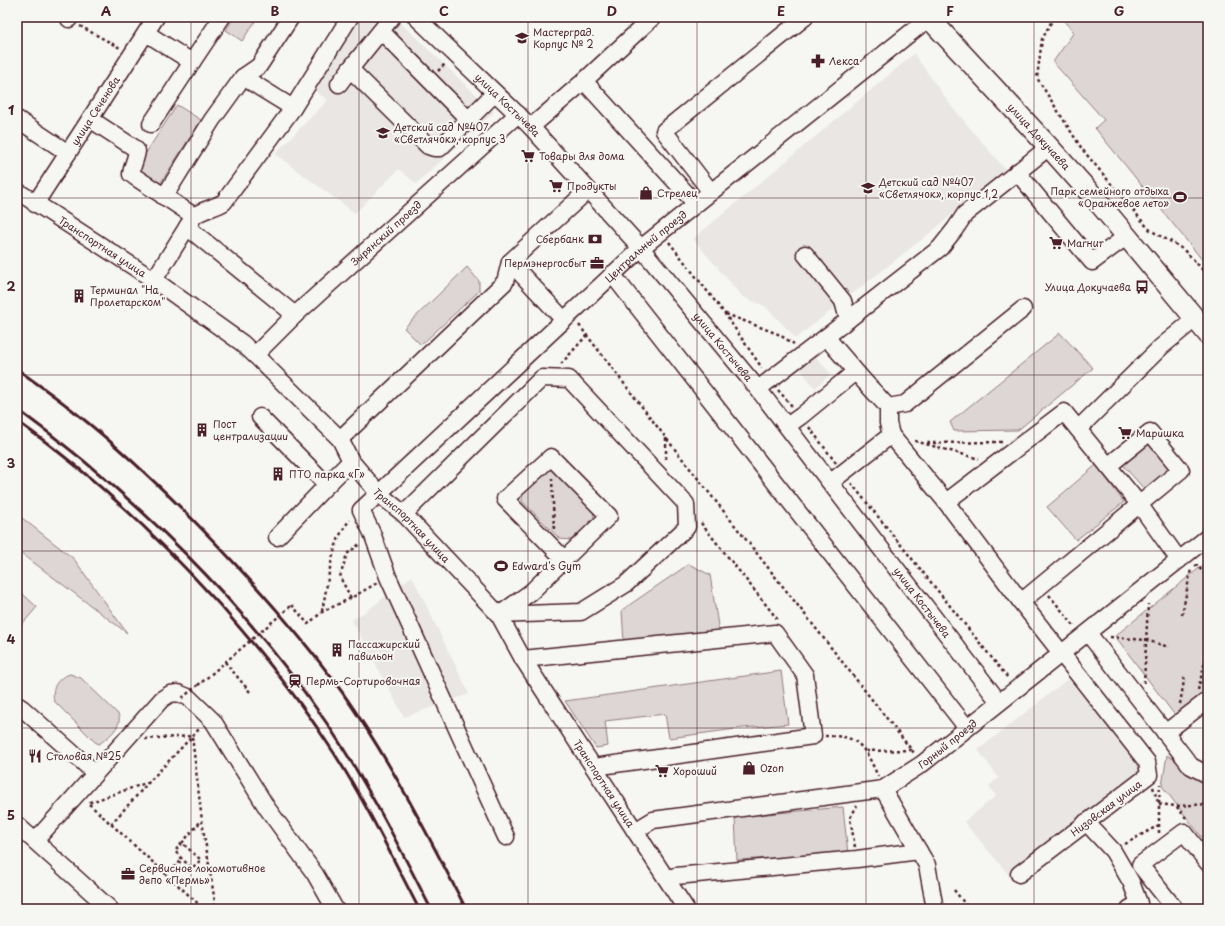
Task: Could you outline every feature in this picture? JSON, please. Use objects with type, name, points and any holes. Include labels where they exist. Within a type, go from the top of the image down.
[{"type":"main road","name":"улица Докучаева","points":[[929,18],[1049,147],[1127,236],[1208,334]]},
{"type":"street","name":"улица Сеченова","points":[[35,204],[156,17]]},
{"type":"street","points":[[150,124],[222,17]]},
{"type":"street","points":[[164,197],[212,120],[244,77],[259,66],[291,17]]},
{"type":"street","points":[[154,280],[191,222],[201,212],[216,207],[224,202],[293,108],[350,17]]},
{"type":"street","points":[[339,84],[392,17]]},
{"type":"street","name":"улица Костычева","points":[[416,17],[531,127],[641,248],[758,389],[1000,702]]},
{"type":"street","points":[[531,127],[584,81],[653,17]]},
{"type":"street","points":[[712,192],[664,131],[805,17]]},
{"type":"street","name":"Центральный проезд","points":[[361,510],[380,494],[641,248],[929,18]]},
{"type":"street","points":[[381,31],[468,120]]},
{"type":"street","points":[[146,33],[192,62]]},
{"type":"street","points":[[350,69],[428,146],[434,148],[440,148],[495,93]]},
{"type":"street","points":[[244,77],[293,108]]},
{"type":"street","points":[[584,81],[696,204]]},
{"type":"street","name":"Зырянский проезд","points":[[256,355],[295,315],[518,114]]},
{"type":"street","points":[[17,119],[68,153]]},
{"type":"street","points":[[90,119],[137,151],[137,156],[131,170],[131,174],[135,178],[164,197],[295,315]]},
{"type":"street","points":[[758,389],[940,248],[965,214],[1049,147]]},
{"type":"street","points":[[1017,172],[1092,262],[1127,236]]},
{"type":"street","points":[[340,439],[505,282],[510,262],[588,190]]},
{"type":"street","name":"Транспортная улица","points":[[17,191],[154,280],[227,332],[256,355],[340,439],[351,461],[380,494],[404,514],[499,615],[523,659],[686,909]]},
{"type":"street","points":[[805,254],[843,300],[848,320]]},
{"type":"street","points":[[510,262],[567,317]]},
{"type":"street","points":[[612,274],[967,728]]},
{"type":"street","points":[[888,407],[905,404],[1023,309]]},
{"type":"street","points":[[1078,428],[1161,347],[1196,318]]},
{"type":"street","points":[[826,337],[855,372],[888,407],[888,423],[891,435],[946,502],[1062,654]]},
{"type":"street","points":[[787,426],[855,372]]},
{"type":"street","points":[[404,514],[542,378],[569,379],[686,504],[687,527],[626,584],[581,612],[499,615]]},
{"type":"street","points":[[946,502],[1064,412],[1139,504],[1185,568]]},
{"type":"street","points":[[260,417],[327,485]]},
{"type":"street","points":[[1021,602],[1181,470],[1150,432],[1108,466]]},
{"type":"street","points":[[831,482],[891,435]]},
{"type":"street","points":[[499,615],[531,592],[559,554],[609,516],[551,457],[505,499],[559,554]]},
{"type":"street","points":[[277,537],[351,461]]},
{"type":"street","points":[[361,510],[372,534],[388,577],[506,837]]},
{"type":"street","name":"Горный проезд","points":[[635,831],[653,820],[883,790],[922,764],[1086,635],[1185,568],[1208,537]]},
{"type":"street","points":[[523,659],[775,633],[805,676],[813,736],[594,767]]},
{"type":"street","points":[[1086,635],[1191,766],[1208,775]]},
{"type":"street","name":"Низовская улица","points":[[1019,874],[1149,776],[1147,762],[1062,654]]},
{"type":"street","points":[[34,841],[162,699],[170,694],[178,694],[188,697],[213,721],[267,808],[318,879],[335,909]]},
{"type":"street","points":[[1165,733],[1185,711],[1208,700]]},
{"type":"street","points":[[17,705],[96,773]]},
{"type":"street","points":[[883,790],[927,865],[935,909]]},
{"type":"street","points":[[1086,822],[1113,852],[1131,882],[1139,903],[1129,909]]},
{"type":"street","points":[[17,825],[110,909]]},
{"type":"street","points":[[1175,909],[1140,866],[1184,832],[1208,863]]},
{"type":"street","points":[[666,878],[857,859],[919,851]]},
{"type":"path","points":[[1054,17],[1042,39],[1037,78],[1082,149],[1148,228],[1157,236],[1177,245],[1208,276]]},
{"type":"path","points":[[69,18],[132,55]]},
{"type":"path","points":[[726,314],[778,334],[796,345],[810,349]]},
{"type":"path","points":[[567,317],[587,335],[922,764]]},
{"type":"path","points":[[549,378],[587,335]]},
{"type":"path","points":[[891,435],[996,463]]},
{"type":"path","points":[[923,443],[1025,441]]},
{"type":"path","points":[[551,457],[559,554]]},
{"type":"path","points":[[322,612],[337,540],[344,526],[361,510]]},
{"type":"path","points":[[701,523],[780,622]]},
{"type":"path","points":[[351,598],[340,577],[347,554],[372,534]]},
{"type":"path","points":[[1182,615],[1185,568],[1197,565],[1208,578]]},
{"type":"path","points":[[182,698],[292,604],[308,624],[322,612],[351,598],[388,577]]},
{"type":"path","points":[[1041,585],[1086,635]]},
{"type":"path","points":[[1142,609],[1154,599]]},
{"type":"path","points":[[1139,679],[1144,685],[1148,604]]},
{"type":"path","points":[[1107,637],[1113,632]]},
{"type":"path","points":[[1107,637],[1146,640],[1169,647]]},
{"type":"path","points":[[1107,637],[1112,643]]},
{"type":"path","points":[[1185,711],[1208,649]]},
{"type":"path","points":[[225,662],[250,692]]},
{"type":"path","points":[[1185,675],[1185,711]]},
{"type":"path","points":[[111,824],[203,725]]},
{"type":"path","points":[[125,741],[192,736]]},
{"type":"path","points":[[192,736],[202,821],[216,909]]},
{"type":"path","points":[[813,736],[845,737],[858,743],[866,751],[883,790]]},
{"type":"path","points":[[866,751],[911,750]]},
{"type":"path","points":[[149,782],[88,803],[204,909]]},
{"type":"path","points":[[857,859],[850,818],[864,792]]},
{"type":"path","points":[[1159,804],[1160,851]]},
{"type":"path","points":[[1176,806],[1208,804]]},
{"type":"path","points":[[182,843],[201,860],[192,868],[175,851],[182,843],[202,821]]},
{"type":"path","points":[[1113,852],[1159,825]]},
{"type":"path","points":[[163,872],[177,866],[182,859]]},
{"type":"path","points":[[954,890],[969,909]]},
{"type":"shaded area","points":[[234,17],[258,17],[242,41],[226,30]]},
{"type":"shaded area","name":"Детский сад №407 «Светлячок», корпус 3","points":[[358,17],[392,17],[409,31],[494,112],[416,184],[399,169],[355,213],[275,154],[328,100],[311,88]]},
{"type":"shaded area","points":[[1060,17],[1208,17],[1208,267],[1095,128],[1104,120],[1053,62],[1074,32]]},
{"type":"shaded area","name":"Детский сад №407 «Светлячок», корпус 1,2","points":[[914,54],[952,107],[1005,169],[936,228],[796,338],[765,306],[743,297],[693,239]]},
{"type":"shaded area","points":[[177,105],[201,120],[160,184],[136,168]]},
{"type":"shaded area","points":[[467,267],[479,281],[479,291],[421,345],[404,328]]},
{"type":"shaded area","points":[[1060,333],[1093,368],[1018,430],[954,431],[950,422]]},
{"type":"shaded area","points":[[812,353],[831,374],[815,388],[797,365]]},
{"type":"shaded area","points":[[1150,441],[1174,468],[1146,491],[1122,464]]},
{"type":"shaded area","points":[[1096,465],[1124,502],[1076,540],[1047,507]]},
{"type":"shaded area","points":[[557,469],[593,504],[594,520],[571,540],[560,539],[522,501],[523,491],[545,470]]},
{"type":"shaded area","points":[[17,514],[74,559],[127,633],[17,550]]},
{"type":"shaded area","points":[[1208,561],[1208,693],[1177,718],[1115,636]]},
{"type":"shaded area","points":[[689,564],[710,575],[719,632],[624,643],[622,610]]},
{"type":"shaded area","points":[[412,576],[469,694],[404,717],[352,620],[368,610]]},
{"type":"shaded area","points":[[17,589],[37,607],[17,630]]},
{"type":"shaded area","points":[[781,671],[788,724],[743,728],[669,738],[665,714],[605,721],[608,746],[596,748],[565,701]]},
{"type":"shaded area","points":[[70,674],[81,678],[118,714],[119,722],[117,727],[111,735],[99,744],[95,742],[54,701],[53,692],[56,684],[62,678]]},
{"type":"shaded area","points":[[1068,679],[1147,773],[1011,877],[964,822],[996,796],[989,786],[999,778],[978,750]]},
{"type":"shaded area","points":[[1167,755],[1208,782],[1208,845],[1162,786]]},
{"type":"shaded area","points":[[843,807],[848,854],[737,860],[735,817]]},
{"type":"railway","points":[[17,369],[70,408],[140,468],[180,506],[251,581],[317,659],[342,692],[376,744],[423,826],[466,909]]},
{"type":"railway","points":[[17,409],[61,442],[145,515],[186,554],[261,637],[296,680],[328,725],[356,769],[431,909]]},
{"type":"railway","points":[[17,421],[71,462],[148,530],[219,604],[260,652],[300,703],[350,779],[419,909]]},
{"type":"place","name":"Мастерград. Корпус № 2","points":[[522,38]]},
{"type":"place","name":"Лекса","points":[[818,61]]},
{"type":"place","name":"Детский сад №407 «Светлячок», корпус 3","points":[[383,133]]},
{"type":"place","name":"Товары для дома","points":[[528,156]]},
{"type":"place","name":"Продукты","points":[[556,186]]},
{"type":"place","name":"Детский сад №407 «Светлячок», корпус 1,2","points":[[868,188]]},
{"type":"place","name":"Стрелец","points":[[646,193]]},
{"type":"place","name":"Парк семейного отдыха «Оранжевое лето»","points":[[1180,197]]},
{"type":"place","name":"Сбербанк","points":[[595,239]]},
{"type":"place","name":"Магнит","points":[[1056,243]]},
{"type":"place","name":"Пермэнергосбыт","points":[[597,263]]},
{"type":"place","name":"Улица Докучаева","points":[[1142,287]]},
{"type":"place","name":"Терминал \"На Пролетарском\"","points":[[79,296]]},
{"type":"place","name":"Пост централизации","points":[[202,430]]},
{"type":"place","name":"Маришка","points":[[1125,433]]},
{"type":"place","name":"ПТО парка «Г»","points":[[278,474]]},
{"type":"place","name":"Edward's Gym","points":[[501,566]]},
{"type":"place","name":"Пассажирский павильон","points":[[337,650]]},
{"type":"place","name":"Пермь-Сортировочная","points":[[295,681]]},
{"type":"place","name":"Столовая №25","points":[[35,756]]},
{"type":"place","name":"Ozon","points":[[749,768]]},
{"type":"place","name":"Хороший","points":[[662,771]]},
{"type":"place","name":"Сервисное локомотивное депо «Пермь»","points":[[128,874]]}]
